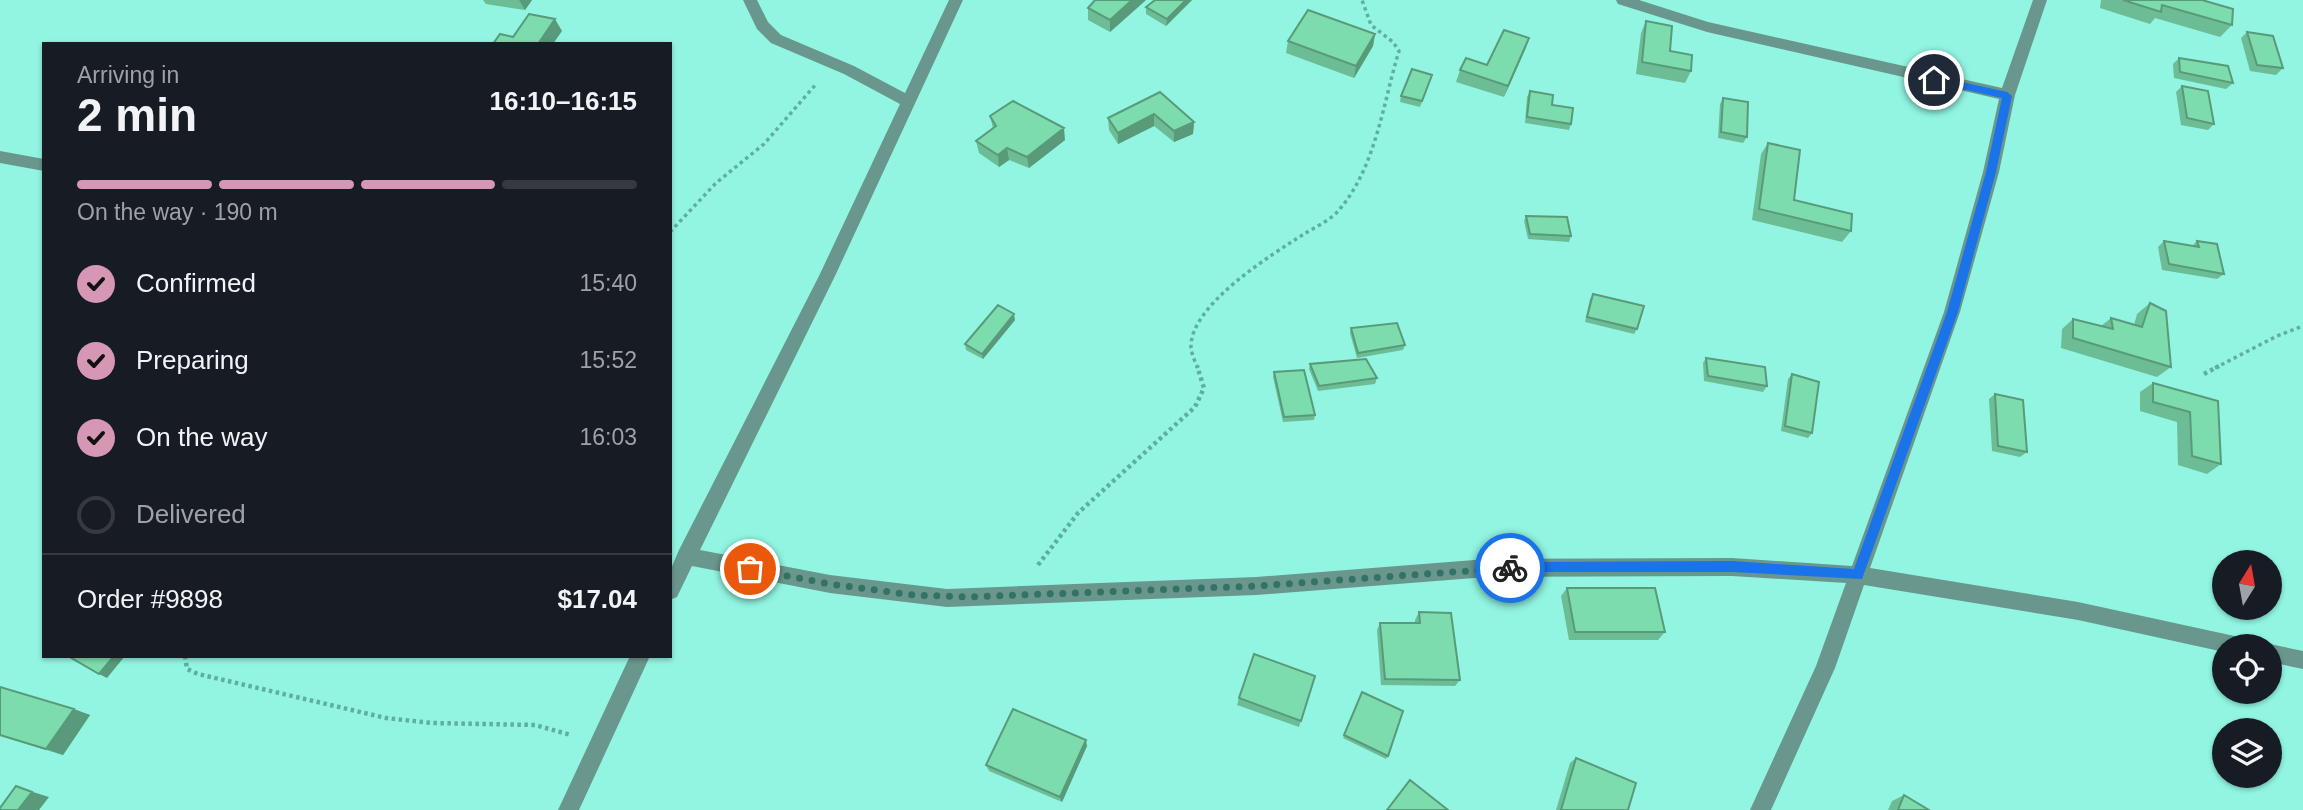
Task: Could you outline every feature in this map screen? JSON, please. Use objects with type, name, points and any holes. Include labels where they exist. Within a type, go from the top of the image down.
[{"type":"street","points":[[750,0],[771,36],[833,63],[908,102]]},
{"type":"street","points":[[672,587],[827,276],[956,0]]},
{"type":"street","points":[[1623,0],[1707,27],[2007,96]]},
{"type":"street","points":[[1760,810],[1825,668],[1952,312],[1991,172],[2007,96],[2040,0]]},
{"type":"street","points":[[0,157],[42,165]]},
{"type":"street","points":[[686,556],[800,580],[947,597],[1269,585],[1512,568],[1732,567],[1858,575],[2078,611],[2212,640]]},
{"type":"street","points":[[2282,656],[2303,660]]},
{"type":"street","points":[[568,810],[639,658]]},
{"type":"path","points":[[1014,596],[1082,509],[1143,457],[1196,406],[1203,394],[1205,382],[1191,352],[1191,340],[1198,324],[1254,267],[1338,212],[1348,200],[1370,154],[1399,51],[1396,43],[1376,31],[1366,16],[1362,0]]},
{"type":"path","points":[[672,230],[716,183],[764,144],[833,63]]},
{"type":"path","points":[[2204,374],[2277,336],[2303,326]]},
{"type":"path","points":[[185,658],[187,669],[198,674],[353,711],[432,723],[535,725],[601,743]]},
{"type":"building","points":[[1095,0],[1132,0],[1110,20],[1088,8]]},
{"type":"building","points":[[1155,0],[1186,0],[1167,19],[1146,7]]},
{"type":"building","points":[[2123,0],[2202,0],[2233,9],[2232,25],[2162,5],[2161,12]]},
{"type":"building","points":[[1308,10],[1375,34],[1356,66],[1288,41]]},
{"type":"building","points":[[529,14],[555,19],[539,42],[494,42],[500,34],[513,37]]},
{"type":"building","points":[[1646,21],[1672,26],[1670,51],[1692,55],[1691,71],[1642,62]]},
{"type":"building","points":[[1504,30],[1529,38],[1508,86],[1460,70],[1466,58],[1487,65]]},
{"type":"building","points":[[2247,32],[2273,36],[2283,68],[2257,65]]},
{"type":"building","points":[[2179,58],[2228,66],[2233,83],[2180,72]]},
{"type":"building","points":[[1412,69],[1432,75],[1422,101],[1401,96]]},
{"type":"building","points":[[2182,86],[2208,91],[2214,124],[2187,118]]},
{"type":"building","points":[[1530,91],[1553,95],[1552,105],[1573,108],[1571,124],[1527,117]]},
{"type":"building","points":[[1160,92],[1194,122],[1174,131],[1154,114],[1118,133],[1108,118]]},
{"type":"building","points":[[1723,98],[1748,102],[1747,137],[1721,132]]},
{"type":"building","points":[[1013,101],[1064,128],[1027,157],[1007,148],[998,155],[976,141],[996,126],[990,116]]},
{"type":"building","points":[[1768,143],[1800,150],[1794,200],[1852,214],[1851,231],[1759,209]]},
{"type":"building","points":[[1526,216],[1567,217],[1571,236],[1530,234]]},
{"type":"building","points":[[2164,241],[2199,247],[2197,241],[2217,244],[2224,274],[2169,264]]},
{"type":"building","points":[[1593,294],[1644,306],[1637,329],[1587,317]]},
{"type":"building","points":[[2150,303],[2166,311],[2171,367],[2073,338],[2073,319],[2113,329],[2111,318],[2142,327]]},
{"type":"building","points":[[998,305],[1014,314],[982,354],[965,344]]},
{"type":"building","points":[[1397,323],[1405,345],[1358,353],[1351,328]]},
{"type":"building","points":[[1706,358],[1765,367],[1767,386],[1708,376]]},
{"type":"building","points":[[1366,359],[1377,378],[1319,386],[1310,364]]},
{"type":"building","points":[[1304,370],[1315,415],[1284,417],[1274,372]]},
{"type":"building","points":[[1792,374],[1819,382],[1812,433],[1785,426]]},
{"type":"building","points":[[2153,383],[2218,401],[2221,464],[2192,456],[2190,412],[2153,402]]},
{"type":"building","points":[[1995,394],[2023,400],[2027,452],[1998,446]]},
{"type":"building","points":[[1567,588],[1655,588],[1665,632],[1575,632]]},
{"type":"building","points":[[1419,612],[1451,613],[1460,680],[1385,679],[1380,623],[1420,623]]},
{"type":"building","points":[[1254,654],[1315,676],[1301,721],[1239,698]]},
{"type":"building","points":[[71,658],[112,658],[99,674]]},
{"type":"building","points":[[0,687],[74,709],[46,749],[0,735]]},
{"type":"building","points":[[1362,692],[1403,711],[1388,756],[1344,735]]},
{"type":"building","points":[[1013,709],[1086,740],[1060,797],[986,765]]},
{"type":"building","points":[[1576,758],[1636,783],[1628,810],[1561,810]]},
{"type":"building","points":[[1410,780],[1448,810],[1387,810]]},
{"type":"building","points":[[16,786],[32,792],[18,810],[0,810],[0,808]]},
{"type":"building","points":[[1904,795],[1929,810],[1898,810]]},
{"type":"way so far","points":[[750,569],[800,580],[913,595],[968,597],[1256,586],[1510,568]]},
{"type":"route","points":[[1510,568],[1732,567],[1858,575],[1952,312],[1991,172],[2007,96],[1934,80]]}]
